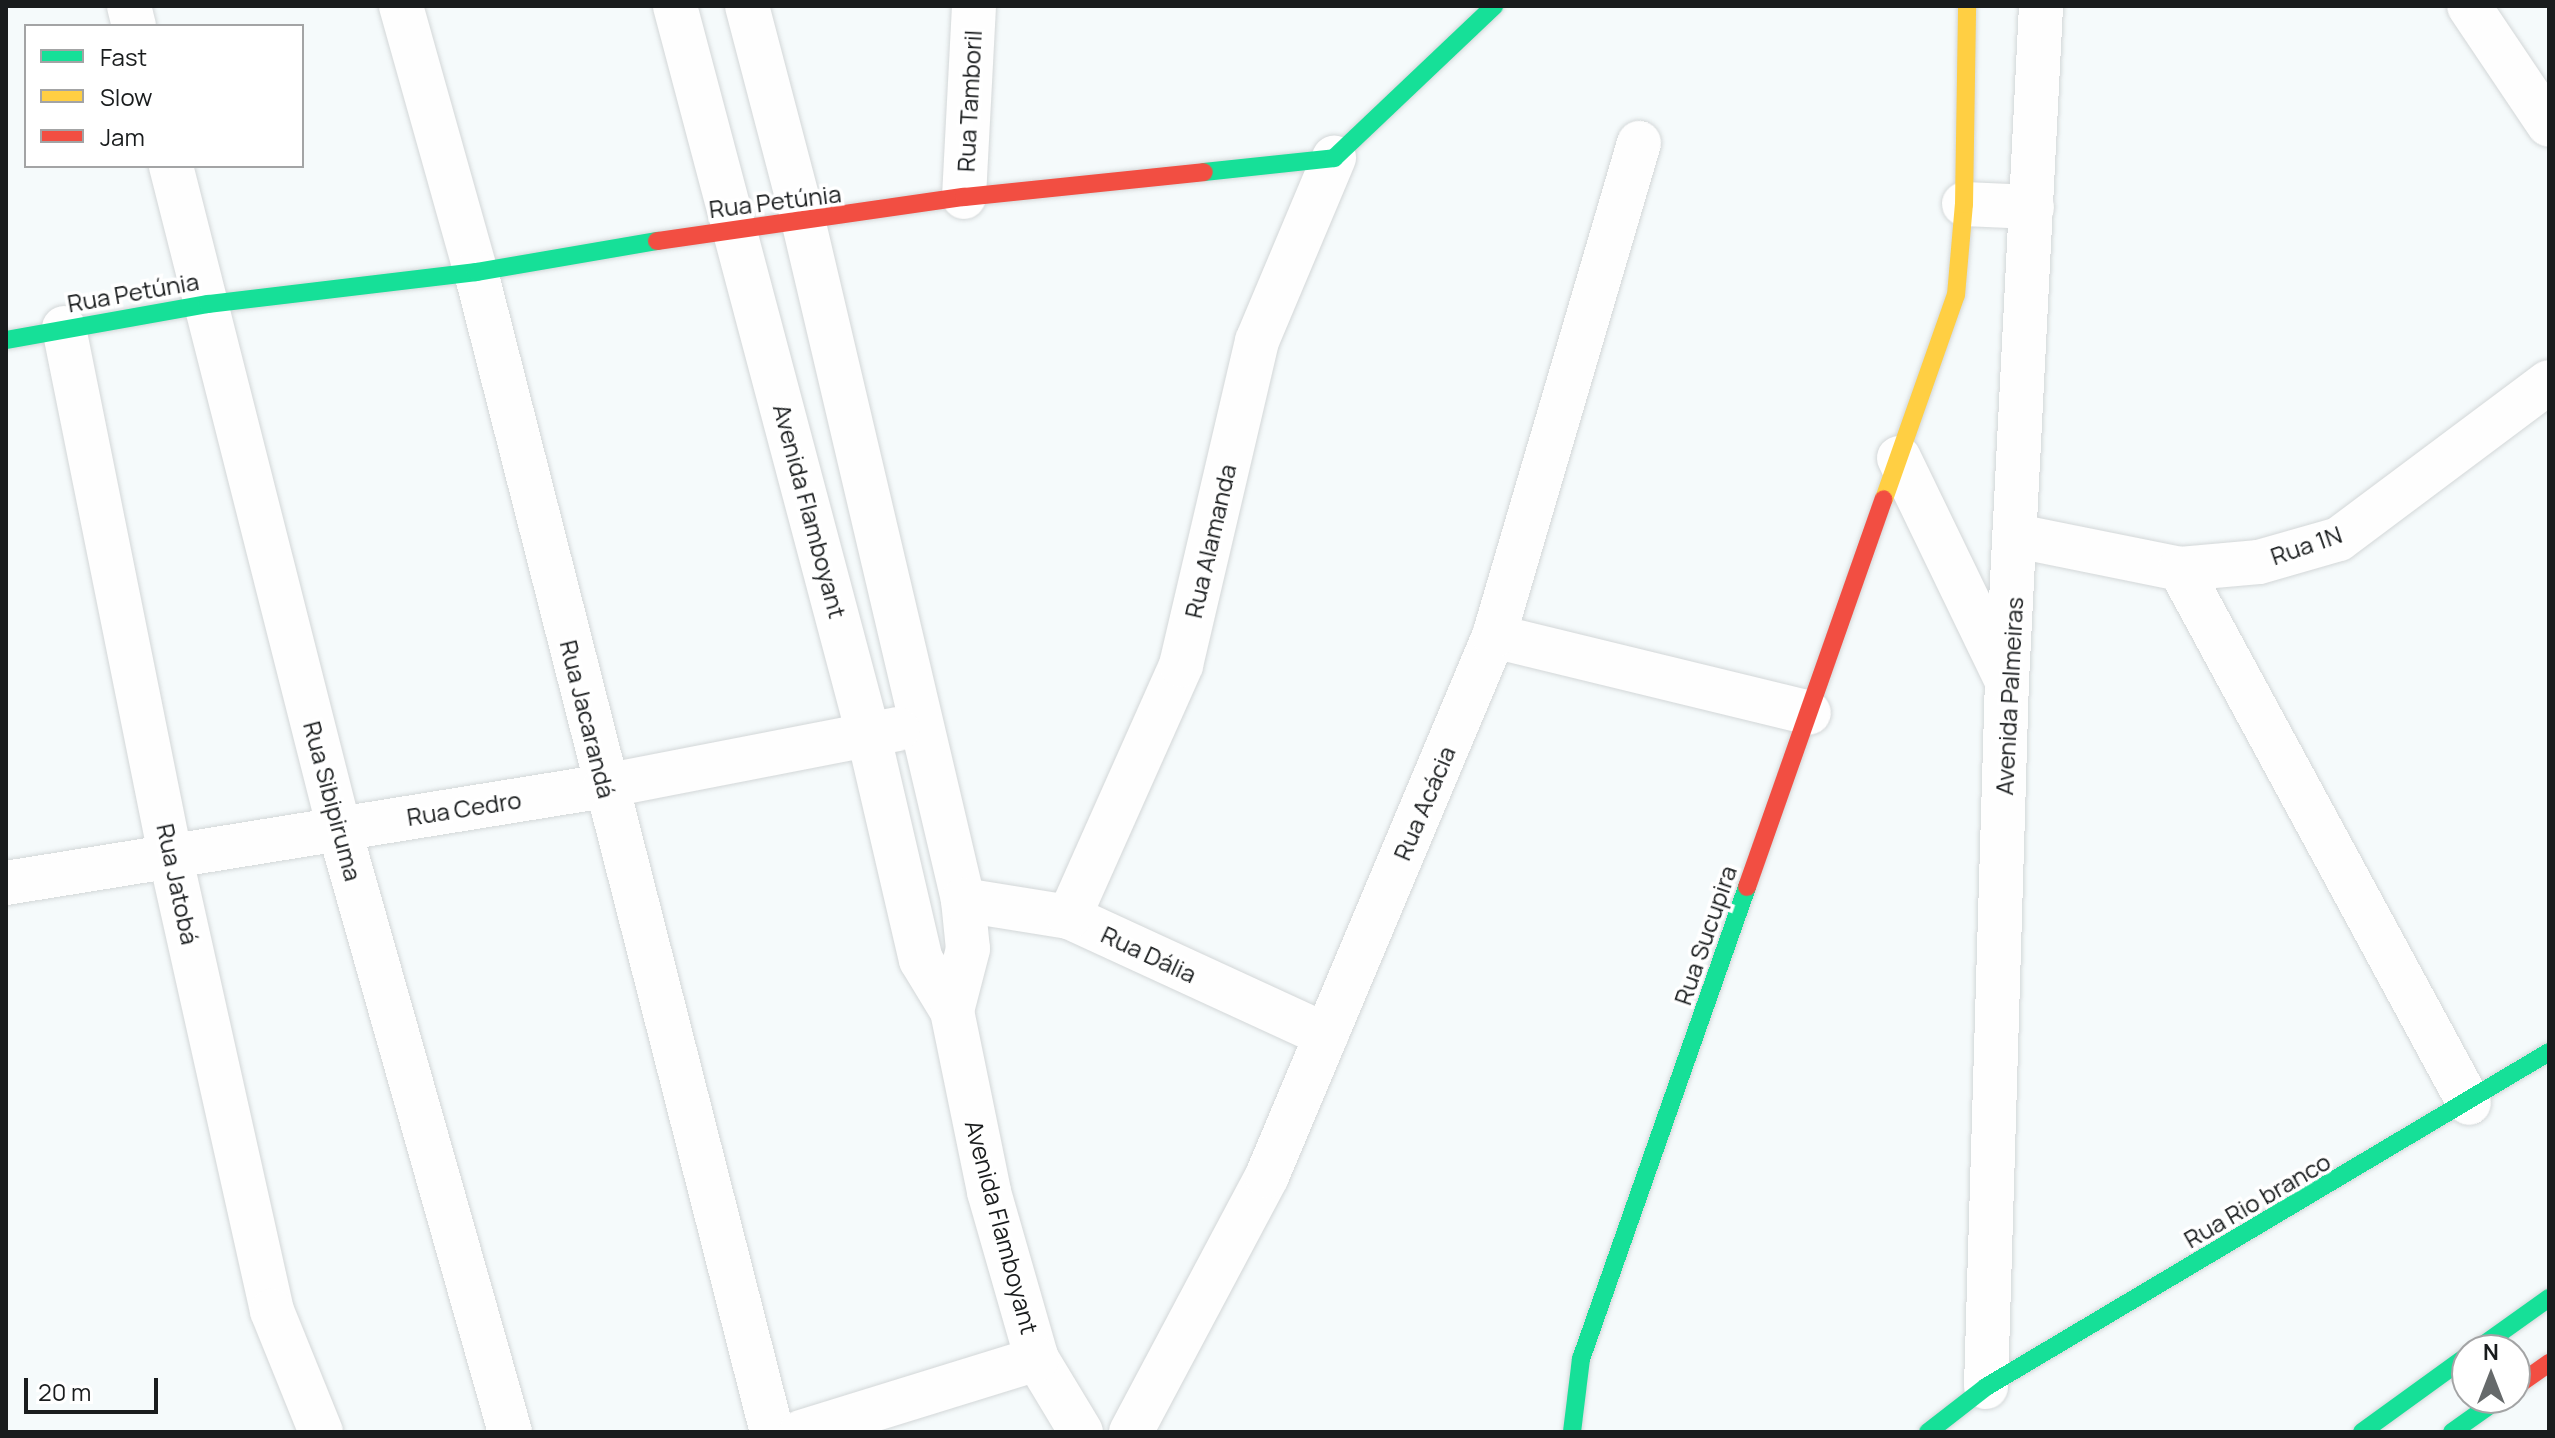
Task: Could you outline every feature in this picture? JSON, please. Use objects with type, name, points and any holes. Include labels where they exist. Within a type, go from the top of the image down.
[{"type":"main road","points":[[1334,158],[1494,6]]},
{"type":"main road","points":[[1899,458],[1956,295],[1964,204],[1967,6]]},
{"type":"main road","name":"Rua Petúnia","points":[[6,340],[208,304],[476,272],[736,228],[804,224],[964,197],[1334,158]]},
{"type":"main road","name":"Rua Sucupira","points":[[1572,1432],[1581,1359],[1899,458]]},
{"type":"main road","name":"Rua Rio branco","points":[[1928,1432],[1986,1387],[2469,1103],[2549,1052]]},
{"type":"main road","points":[[2498,1334],[2549,1298]]},
{"type":"main road","points":[[2531,1376],[2549,1363]]},
{"type":"main road","points":[[2362,1432],[2451,1368]]},
{"type":"main road","points":[[2452,1432],[2477,1414]]},
{"type":"street","name":"Rua Jacarandá","points":[[401,6],[476,272],[772,1432]]},
{"type":"street","name":"Avenida Flamboyant","points":[[675,6],[869,737],[921,960],[952,1011],[989,1192],[1037,1359],[1081,1432]]},
{"type":"street","name":"Avenida Flamboyant","points":[[747,6],[804,224],[963,900],[968,949],[952,1011]]},
{"type":"street","name":"Rua Tamboril","points":[[964,197],[974,6]]},
{"type":"street","name":"Avenida Palmeiras","points":[[1986,1387],[2007,680],[2017,536],[2041,6]]},
{"type":"street","points":[[2469,6],[2549,125]]},
{"type":"street","name":"Rua Acácia","points":[[1131,1432],[1267,1176],[1494,636],[1639,143]]},
{"type":"street","name":"Rua Alamanda","points":[[1069,917],[1181,665],[1257,341],[1334,158]]},
{"type":"street","name":"Rua Sibipiruma","points":[[172,168],[339,828],[510,1432]]},
{"type":"street","points":[[1964,204],[2032,207]]},
{"type":"street","name":"Rua Jatobá","points":[[64,328],[171,859],[272,1311],[321,1432]]},
{"type":"street","name":"Rua 1N","points":[[2017,536],[2180,569],[2259,562],[2339,539],[2549,382]]},
{"type":"street","points":[[1899,458],[2007,680]]},
{"type":"street","points":[[2180,569],[2469,1103]]},
{"type":"street","points":[[1494,636],[1809,713]]},
{"type":"street","name":"Rua Cedro","points":[[6,883],[171,859],[339,828],[605,786],[869,737],[921,723]]},
{"type":"street","name":"Rua Dália","points":[[963,900],[1069,917],[1326,1035]]},
{"type":"street","points":[[801,1432],[1037,1359]]},
{"type":"traffic: fast","points":[[1204,172],[1334,158],[1494,6]]},
{"type":"traffic: fast","points":[[6,340],[208,304],[476,272],[657,241]]},
{"type":"traffic: fast","points":[[1572,1432],[1581,1359],[1747,887]]},
{"type":"traffic: fast","points":[[1928,1432],[1986,1387],[2549,1052]]},
{"type":"traffic: fast","points":[[2498,1334],[2549,1298]]},
{"type":"traffic: fast","points":[[2362,1432],[2451,1368]]},
{"type":"traffic: fast","points":[[2452,1432],[2477,1414]]},
{"type":"traffic: slow","points":[[1884,499],[1956,295],[1964,204],[1967,6]]},
{"type":"traffic: jam","points":[[657,241],[964,197],[1204,172]]},
{"type":"traffic: jam","points":[[1747,887],[1884,499]]},
{"type":"traffic: jam","points":[[2531,1376],[2549,1363]]}]
